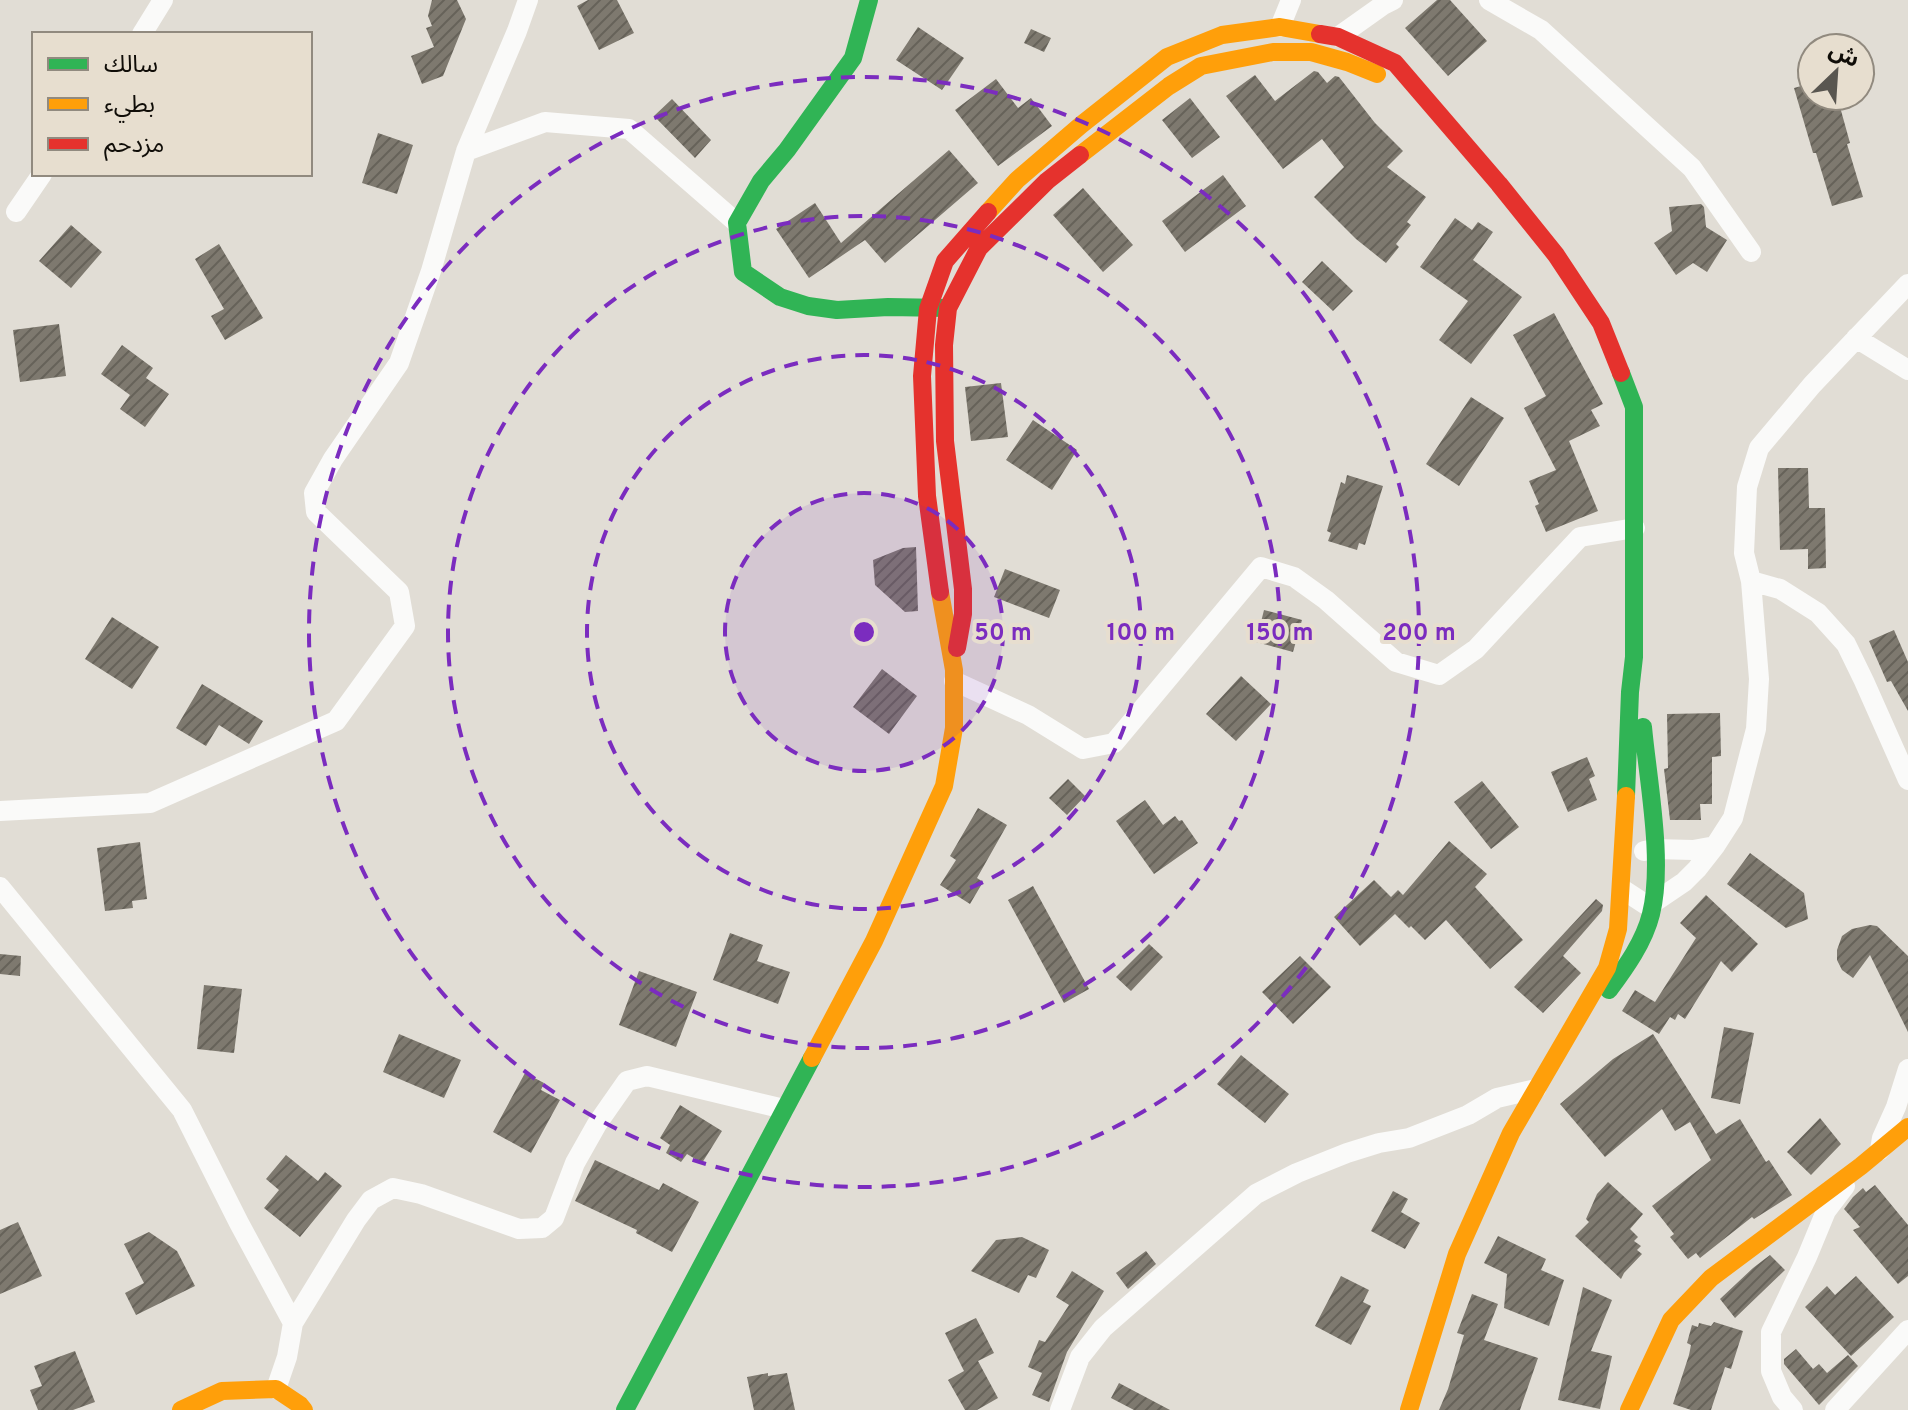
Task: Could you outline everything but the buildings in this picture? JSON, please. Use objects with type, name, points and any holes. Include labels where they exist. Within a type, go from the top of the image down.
[{"type":"main road","points":[[869,0],[853,58],[761,181],[737,223],[743,272],[780,297],[808,306],[837,310],[948,308]]},
{"type":"main road","points":[[954,675],[927,496],[922,376],[928,309],[945,261],[1017,180],[1167,57],[1222,35],[1280,27],[1338,37],[1395,63],[1556,255],[1601,323],[1634,407],[1634,657],[1618,929],[1607,968],[1511,1133],[1457,1254],[1409,1410]]},
{"type":"main road","points":[[625,1410],[874,941],[944,786],[954,728],[954,675],[963,614],[963,589],[945,441],[944,345],[948,308],[979,248],[1047,181],[1169,86],[1201,66],[1273,52],[1311,52],[1390,79],[1430,104]]},
{"type":"main road","points":[[1567,1039],[1623,971],[1641,938],[1653,903],[1654,849],[1634,657]]},
{"type":"main road","points":[[1629,1410],[1671,1320],[1711,1278],[1908,1127]]},
{"type":"main road","points":[[181,1410],[222,1391],[276,1389],[304,1410]]},
{"type":"street","points":[[143,32],[163,0]]},
{"type":"street","points":[[0,811],[150,803],[336,721],[405,626],[399,592],[316,512],[314,493],[333,459],[399,363],[431,271],[466,151],[528,0]]},
{"type":"street","points":[[1280,27],[1291,0]]},
{"type":"street","points":[[1338,37],[1393,0]]},
{"type":"street","points":[[1489,0],[1541,30],[1692,168],[1751,252]]},
{"type":"street","points":[[466,151],[545,122],[629,129],[737,223]]},
{"type":"street","points":[[16,212],[41,176]]},
{"type":"street","points":[[1622,889],[1645,904],[1653,903],[1697,869],[1733,818],[1756,729],[1759,679],[1751,581],[1744,553],[1747,487],[1759,448],[1812,385],[1908,284]]},
{"type":"street","points":[[1856,338],[1908,370]]},
{"type":"street","points":[[954,675],[1083,749],[1114,743],[1261,567],[1294,577],[1326,600],[1396,662],[1439,675],[1476,649],[1580,537],[1635,528]]},
{"type":"street","points":[[1751,581],[1780,589],[1818,613],[1846,644],[1908,780]]},
{"type":"street","points":[[1623,862],[1654,849],[1693,850],[1715,846]]},
{"type":"street","points":[[0,887],[182,1110],[293,1323]]},
{"type":"street","points":[[1880,1150],[1908,1069]]},
{"type":"street","points":[[276,1389],[287,1357],[293,1323],[371,1200],[393,1188],[421,1194],[519,1229],[542,1228],[554,1218],[575,1163],[627,1081],[647,1076],[784,1109]]},
{"type":"street","points":[[1060,1410],[1080,1357],[1103,1328],[1256,1194],[1347,1153],[1409,1138],[1468,1115],[1497,1098],[1536,1089]]},
{"type":"street","points":[[1793,1410],[1782,1397],[1771,1371],[1771,1332],[1826,1211],[1861,1166]]},
{"type":"street","points":[[1835,1410],[1908,1330]]},
{"type":"traffic: fast","points":[[869,0],[853,58],[761,181],[737,223],[743,272],[780,297],[808,306],[837,310],[947,308]]},
{"type":"traffic: fast","points":[[1621,373],[1634,407],[1634,657],[1626,796]]},
{"type":"traffic: fast","points":[[1609,990],[1644,934],[1655,893],[1656,846],[1643,727]]},
{"type":"traffic: fast","points":[[625,1410],[812,1058]]},
{"type":"traffic: slow","points":[[988,212],[1017,180],[1167,57],[1222,35],[1280,27],[1320,34]]},
{"type":"traffic: slow","points":[[1080,155],[1169,86],[1201,66],[1273,52],[1311,52],[1377,74]]},
{"type":"traffic: slow","points":[[812,1058],[874,941],[944,786],[954,728],[954,670],[940,592]]},
{"type":"traffic: slow","points":[[1409,1410],[1457,1254],[1511,1133],[1607,968],[1618,929],[1626,796]]},
{"type":"traffic: slow","points":[[1629,1410],[1671,1320],[1711,1278],[1908,1127]]},
{"type":"traffic: slow","points":[[181,1410],[222,1391],[276,1389],[304,1410]]},
{"type":"traffic: jam","points":[[1320,34],[1338,37],[1395,63],[1556,255],[1601,323],[1621,373]]},
{"type":"traffic: jam","points":[[957,648],[963,614],[963,589],[945,441],[944,345],[948,308],[979,248],[1047,181],[1080,155]]},
{"type":"traffic: jam","points":[[940,592],[927,496],[922,376],[928,309],[945,261],[988,212]]}]
